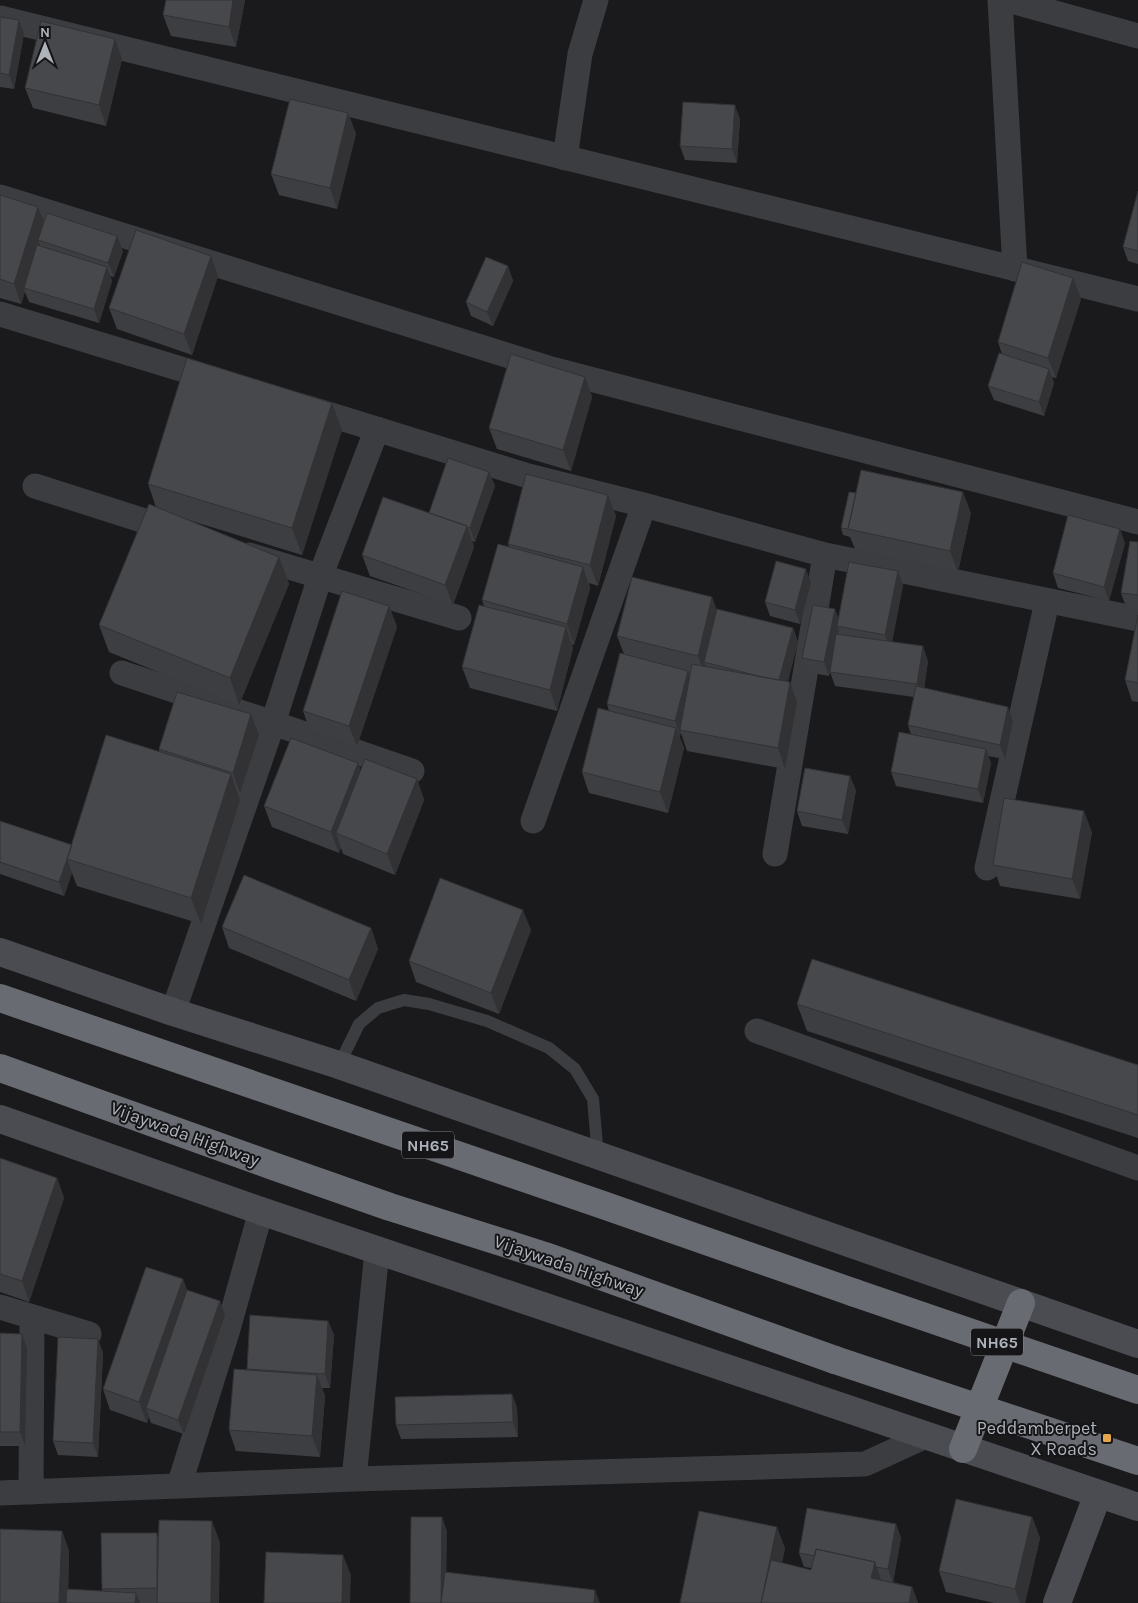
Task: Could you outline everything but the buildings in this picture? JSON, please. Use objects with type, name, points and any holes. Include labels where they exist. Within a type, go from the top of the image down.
[{"type":"highway","name":"NH65","points":[[0,998],[603,1204],[855,1294],[1138,1390]]},
{"type":"highway","name":"Vijaywada Highway","points":[[0,1068],[381,1204],[545,1256],[835,1360],[1138,1461]]},
{"type":"highway","points":[[963,1448],[1021,1303]]},
{"type":"street","points":[[564,158],[580,54],[596,0]]},
{"type":"street","points":[[1000,0],[1015,269]]},
{"type":"street","points":[[1008,0],[1138,36]]},
{"type":"street","points":[[0,18],[1138,299]]},
{"type":"street","points":[[0,197],[548,368],[1138,522]]},
{"type":"street","points":[[0,314],[236,386]]},
{"type":"street","points":[[283,400],[525,476],[825,555],[1047,602],[1138,619]]},
{"type":"street","points":[[173,1012],[273,723],[320,577],[377,430]]},
{"type":"street","points":[[35,486],[197,538]]},
{"type":"street","points":[[533,821],[644,506]]},
{"type":"street","points":[[225,547],[459,618]]},
{"type":"street","points":[[775,854],[825,555]]},
{"type":"street","points":[[987,868],[1047,602]]},
{"type":"street","points":[[122,673],[412,771]]},
{"type":"street","points":[[0,952],[173,1012],[339,1065],[1138,1344]]},
{"type":"street","points":[[757,1031],[1138,1168]]},
{"type":"street","points":[[0,1119],[261,1211],[1138,1508]]},
{"type":"street","points":[[179,1486],[228,1329],[261,1211]]},
{"type":"street","points":[[354,1479],[377,1250]]},
{"type":"street","points":[[0,1307],[89,1334]]},
{"type":"street","points":[[31,1492],[32,1317]]},
{"type":"street","points":[[0,1493],[354,1479],[866,1464],[926,1436]]},
{"type":"street","points":[[1057,1603],[1098,1494]]},
{"type":"lane","points":[[339,1065],[359,1024],[378,1008],[404,1000],[429,1004],[487,1022],[549,1048],[575,1069],[593,1099],[598,1157]]},
{"type":"place","name":"Peddamberpet X Roads","points":[[1107,1438]]}]
